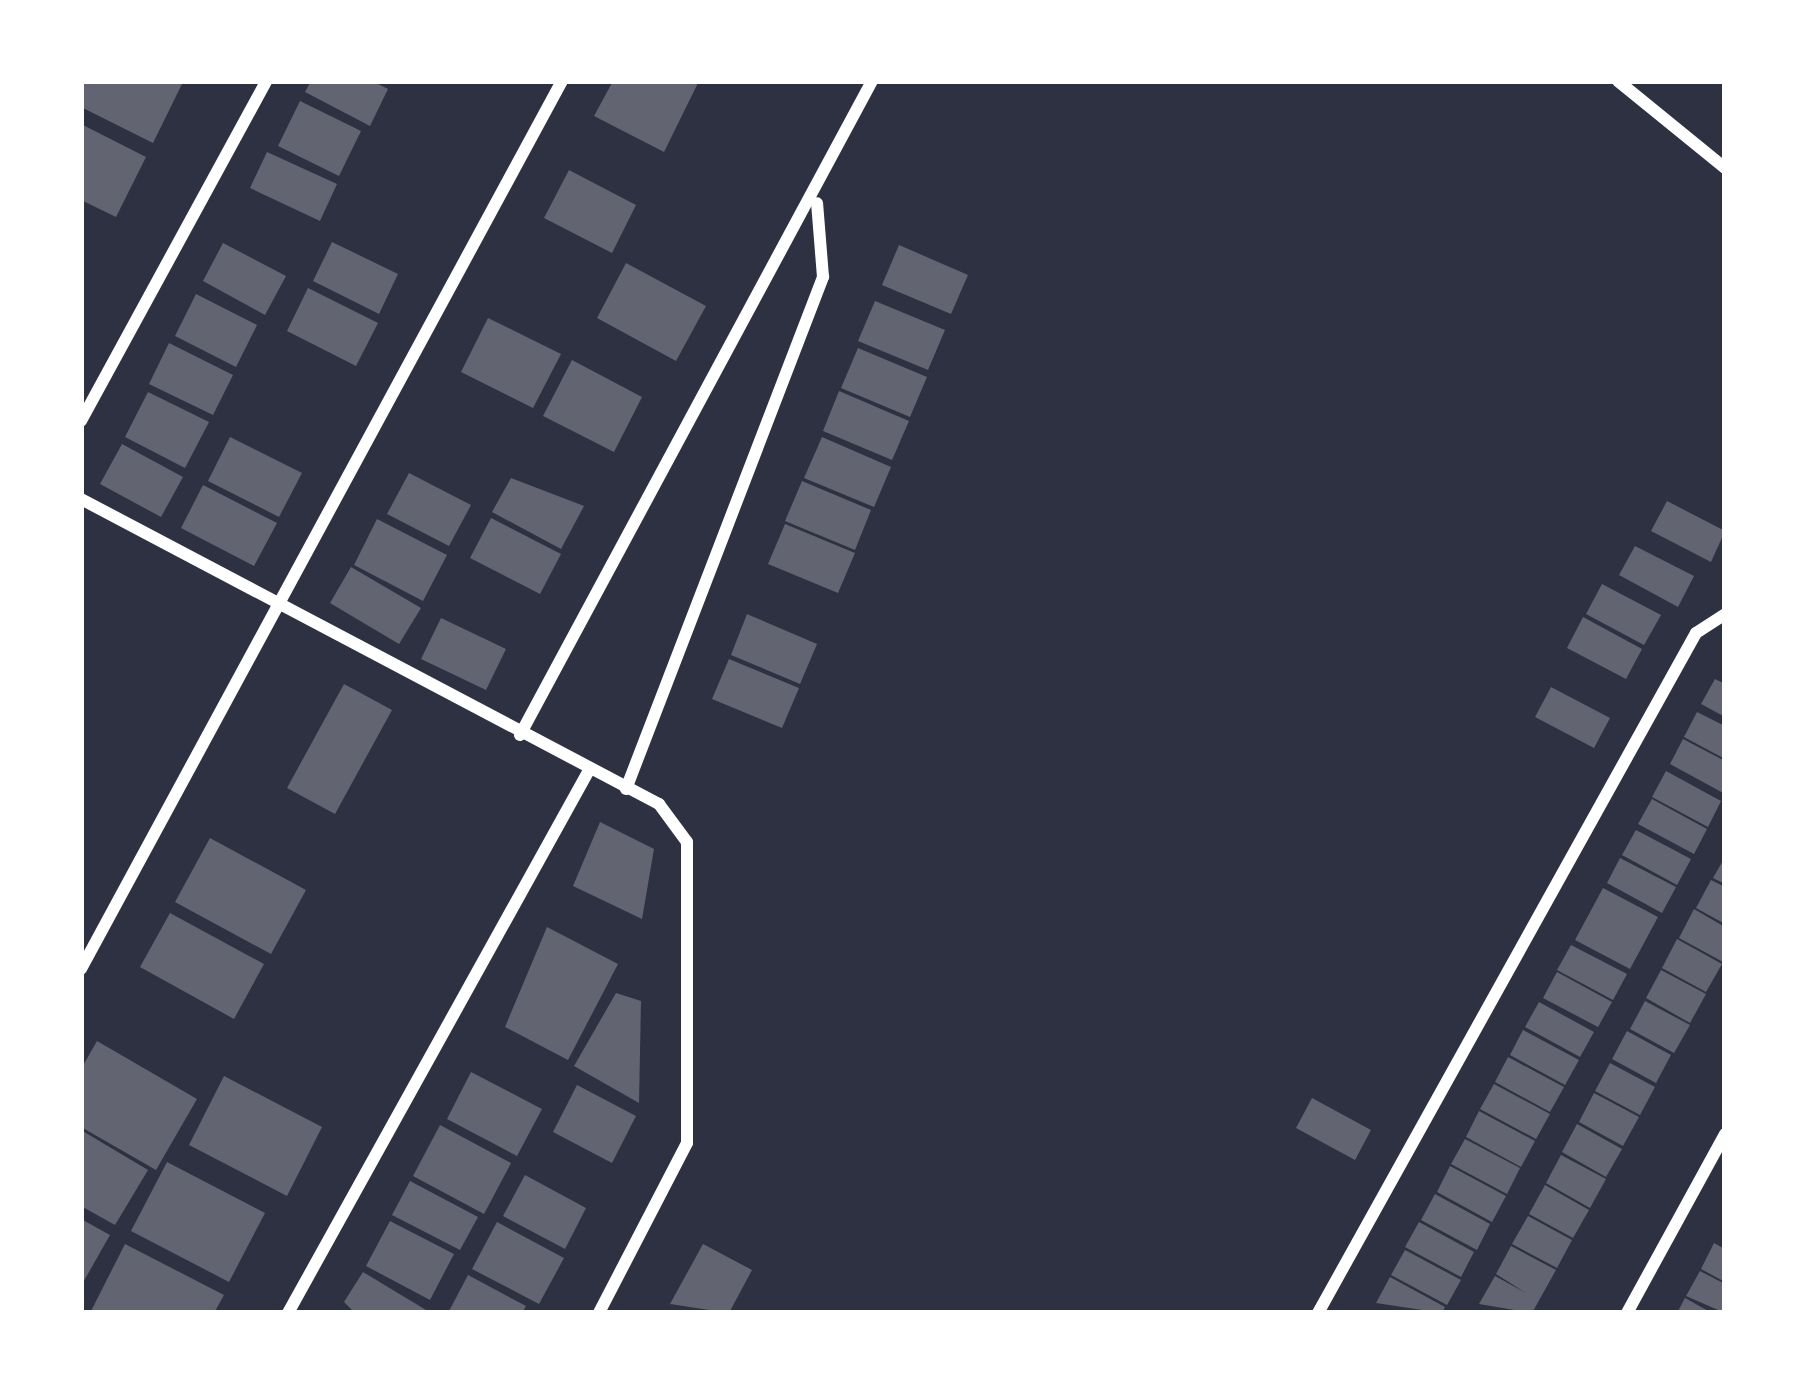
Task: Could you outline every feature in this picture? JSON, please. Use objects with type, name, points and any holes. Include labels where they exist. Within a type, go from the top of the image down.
[{"type":"street","points":[[81,421],[266,81]]},
{"type":"street","points":[[81,969],[284,609],[562,81]]},
{"type":"street","points":[[520,735],[817,201],[872,81]]},
{"type":"street","points":[[1618,81],[1725,168]]},
{"type":"street","points":[[626,789],[824,277],[817,201]]},
{"type":"street","points":[[81,499],[588,772],[659,804],[687,842],[688,1143],[599,1313]]},
{"type":"street","points":[[1318,1313],[1696,633],[1725,614]]},
{"type":"street","points":[[288,1313],[588,772]]},
{"type":"street","points":[[1628,1313],[1725,1134]]},
{"type":"building","points":[[81,81],[182,84],[153,143],[81,107]]},
{"type":"building","points":[[311,81],[372,81],[388,89],[370,126],[305,92]]},
{"type":"building","points":[[613,81],[699,81],[664,152],[594,116]]},
{"type":"building","points":[[300,101],[361,131],[339,176],[278,146]]},
{"type":"building","points":[[81,124],[146,157],[116,217],[81,200]]},
{"type":"building","points":[[267,152],[337,184],[320,221],[250,188]]},
{"type":"building","points":[[569,170],[636,205],[612,253],[544,218]]},
{"type":"building","points":[[332,242],[398,274],[379,314],[313,281]]},
{"type":"building","points":[[223,243],[286,276],[265,315],[203,281]]},
{"type":"building","points":[[899,245],[968,275],[951,314],[882,285]]},
{"type":"building","points":[[626,263],[706,306],[676,361],[597,318]]},
{"type":"building","points":[[308,288],[378,323],[356,366],[287,331]]},
{"type":"building","points":[[196,294],[257,325],[236,367],[175,336]]},
{"type":"building","points":[[875,301],[945,330],[928,370],[858,341]]},
{"type":"building","points":[[488,318],[561,354],[533,408],[461,372]]},
{"type":"building","points":[[169,343],[233,375],[213,415],[149,384]]},
{"type":"building","points":[[858,348],[927,377],[910,417],[841,388]]},
{"type":"building","points":[[572,360],[642,397],[614,452],[543,416]]},
{"type":"building","points":[[839,391],[909,421],[892,460],[823,431]]},
{"type":"building","points":[[148,392],[209,422],[185,468],[125,437]]},
{"type":"building","points":[[230,437],[302,473],[279,517],[208,481]]},
{"type":"building","points":[[822,437],[891,467],[874,507],[804,478]]},
{"type":"building","points":[[122,444],[183,477],[161,517],[100,484]]},
{"type":"building","points":[[409,473],[471,505],[449,546],[387,514]]},
{"type":"building","points":[[511,478],[584,506],[561,549],[492,512]]},
{"type":"building","points":[[802,481],[871,510],[855,550],[785,521]]},
{"type":"building","points":[[203,485],[277,523],[254,566],[181,528]]},
{"type":"building","points":[[1667,501],[1725,531],[1711,562],[1651,531]]},
{"type":"building","points":[[491,518],[561,554],[540,594],[470,558]]},
{"type":"building","points":[[377,519],[447,555],[423,601],[354,565]]},
{"type":"building","points":[[785,524],[855,553],[838,593],[768,564]]},
{"type":"building","points":[[1635,546],[1694,576],[1678,607],[1619,575]]},
{"type":"building","points":[[351,567],[421,608],[399,644],[330,603]]},
{"type":"building","points":[[1602,584],[1661,615],[1644,645],[1586,614]]},
{"type":"building","points":[[747,614],[817,644],[800,684],[731,655]]},
{"type":"building","points":[[1583,617],[1642,649],[1626,679],[1567,648]]},
{"type":"building","points":[[441,618],[506,649],[486,690],[421,659]]},
{"type":"building","points":[[729,659],[799,688],[782,728],[712,699]]},
{"type":"building","points":[[1715,679],[1725,684],[1725,717],[1701,704]]},
{"type":"building","points":[[344,684],[392,710],[335,814],[287,788]]},
{"type":"building","points":[[1551,687],[1610,718],[1594,748],[1535,717]]},
{"type":"building","points":[[1697,712],[1725,726],[1725,759],[1684,737]]},
{"type":"building","points":[[1683,739],[1725,761],[1725,794],[1670,764]]},
{"type":"building","points":[[1666,771],[1721,801],[1708,827],[1652,797]]},
{"type":"building","points":[[1652,799],[1707,829],[1694,854],[1638,824]]},
{"type":"building","points":[[600,822],[654,849],[642,919],[573,886]]},
{"type":"building","points":[[1636,830],[1691,859],[1677,885],[1622,855]]},
{"type":"building","points":[[210,838],[306,890],[271,954],[175,902]]},
{"type":"building","points":[[1725,857],[1725,884],[1713,878]]},
{"type":"building","points":[[1620,858],[1676,887],[1662,913],[1607,883]]},
{"type":"building","points":[[1711,880],[1725,887],[1725,924],[1696,908]]},
{"type":"building","points":[[1603,888],[1658,917],[1630,969],[1575,940]]},
{"type":"building","points":[[1694,909],[1725,927],[1723,962],[1679,938]]},
{"type":"building","points":[[170,913],[264,964],[234,1019],[140,967]]},
{"type":"building","points":[[547,927],[618,964],[568,1060],[505,1027]]},
{"type":"building","points":[[1677,939],[1722,964],[1706,992],[1662,968]]},
{"type":"building","points":[[1571,945],[1627,974],[1613,1000],[1557,970]]},
{"type":"building","points":[[1661,970],[1706,994],[1690,1023],[1646,998]]},
{"type":"building","points":[[1557,972],[1612,1002],[1598,1027],[1543,998]]},
{"type":"building","points":[[616,993],[641,1001],[639,1103],[574,1066]]},
{"type":"building","points":[[1645,1001],[1690,1025],[1674,1053],[1630,1029]]},
{"type":"building","points":[[1539,1002],[1594,1032],[1580,1057],[1525,1027]]},
{"type":"building","points":[[1523,1030],[1579,1060],[1565,1085],[1510,1055]]},
{"type":"building","points":[[1627,1031],[1671,1055],[1656,1083],[1612,1059]]},
{"type":"building","points":[[97,1041],[197,1099],[156,1170],[81,1127],[81,1069]]},
{"type":"building","points":[[1508,1057],[1564,1087],[1550,1112],[1495,1082]]},
{"type":"building","points":[[1610,1063],[1655,1087],[1640,1115],[1595,1091]]},
{"type":"building","points":[[471,1072],[542,1109],[517,1156],[447,1119]]},
{"type":"building","points":[[224,1076],[322,1127],[287,1196],[189,1145]]},
{"type":"building","points":[[1494,1084],[1550,1114],[1536,1139],[1480,1109]]},
{"type":"building","points":[[577,1085],[636,1116],[612,1163],[553,1132]]},
{"type":"building","points":[[1594,1093],[1639,1117],[1623,1146],[1579,1122]]},
{"type":"building","points":[[1312,1098],[1371,1130],[1355,1160],[1296,1128]]},
{"type":"building","points":[[1479,1111],[1535,1141],[1521,1167],[1466,1137]]},
{"type":"building","points":[[1577,1124],[1622,1149],[1606,1177],[1562,1152]]},
{"type":"building","points":[[440,1125],[511,1163],[484,1214],[413,1176]]},
{"type":"building","points":[[81,1130],[148,1170],[115,1225],[81,1206]]},
{"type":"building","points":[[1465,1139],[1520,1168],[1507,1194],[1451,1164]]},
{"type":"building","points":[[1561,1155],[1606,1179],[1590,1208],[1546,1183]]},
{"type":"building","points":[[167,1162],[265,1213],[229,1282],[131,1231]]},
{"type":"building","points":[[1450,1166],[1506,1196],[1492,1222],[1437,1192]]},
{"type":"building","points":[[525,1175],[586,1208],[565,1249],[503,1216]]},
{"type":"building","points":[[410,1181],[478,1217],[460,1250],[392,1215]]},
{"type":"building","points":[[1545,1185],[1589,1210],[1573,1238],[1529,1214]]},
{"type":"building","points":[[1435,1194],[1490,1224],[1477,1250],[1421,1220]]},
{"type":"building","points":[[1528,1216],[1572,1240],[1557,1268],[1512,1244]]},
{"type":"building","points":[[81,1219],[110,1235],[81,1286]]},
{"type":"building","points":[[390,1221],[454,1254],[430,1300],[366,1266]]},
{"type":"building","points":[[497,1222],[564,1258],[539,1304],[472,1269]]},
{"type":"building","points":[[1419,1222],[1474,1252],[1461,1277],[1405,1247]]},
{"type":"building","points":[[1714,1243],[1725,1249],[1725,1282],[1701,1269]]},
{"type":"building","points":[[125,1244],[224,1295],[214,1313],[90,1313]]},
{"type":"building","points":[[703,1244],[752,1270],[729,1313],[670,1304]]},
{"type":"building","points":[[1511,1246],[1556,1270],[1532,1313],[1479,1304],[1495,1276],[1526,1293],[1496,1274]]},
{"type":"building","points":[[1405,1250],[1461,1280],[1447,1305],[1391,1275]]},
{"type":"building","points":[[1700,1271],[1725,1284],[1725,1313],[1686,1296]]},
{"type":"building","points":[[363,1272],[431,1313],[355,1313],[344,1302]]},
{"type":"building","points":[[468,1275],[526,1306],[522,1313],[448,1313]]},
{"type":"building","points":[[1390,1277],[1445,1307],[1442,1313],[1376,1303]]},
{"type":"building","points":[[1685,1298],[1712,1313],[1677,1313]]}]
